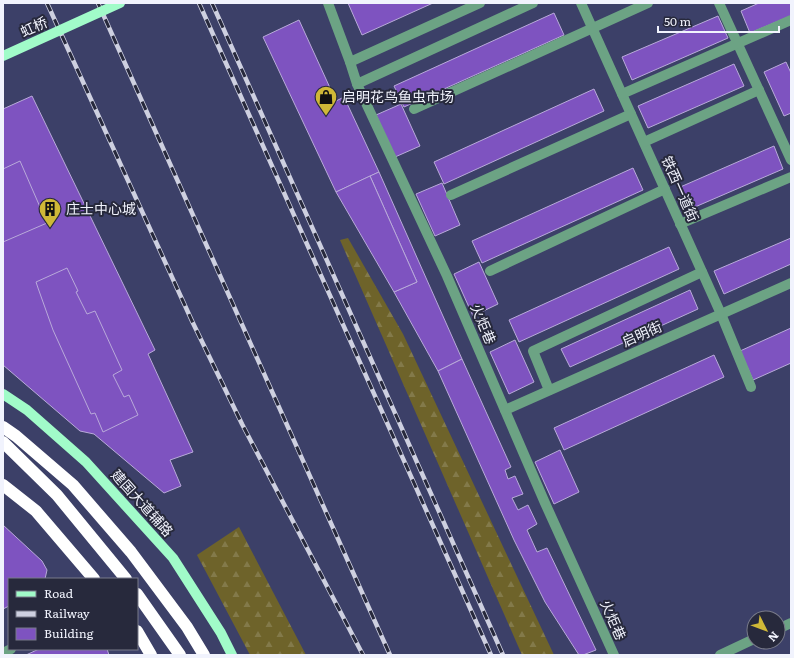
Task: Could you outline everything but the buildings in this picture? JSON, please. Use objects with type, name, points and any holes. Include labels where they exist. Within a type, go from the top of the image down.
[{"type":"highway","points":[[3,427],[16,436],[73,485],[131,552],[187,627],[204,655]]},
{"type":"highway","points":[[3,442],[57,494],[125,578]]},
{"type":"highway","points":[[3,485],[36,511],[93,578]]},
{"type":"highway","points":[[138,595],[180,655]]},
{"type":"highway","points":[[138,633],[151,655]]},
{"type":"main road","name":"虹桥","points":[[3,56],[120,3]]},
{"type":"main road","name":"建国大道辅路","points":[[3,394],[26,410],[86,462],[173,558],[221,633],[232,655]]},
{"type":"street","name":"火炬巷","points":[[328,3],[357,84],[446,276],[614,655]]},
{"type":"street","points":[[350,62],[480,3]]},
{"type":"street","points":[[357,84],[533,3]]},
{"type":"street","name":"铁西一道街","points":[[581,3],[721,314],[751,387]]},
{"type":"street","points":[[414,109],[648,3]]},
{"type":"street","points":[[719,3],[791,160]]},
{"type":"street","points":[[622,94],[791,20]]},
{"type":"street","points":[[644,142],[759,90]]},
{"type":"street","points":[[451,195],[631,114]]},
{"type":"street","points":[[680,224],[791,177]]},
{"type":"street","points":[[490,271],[665,189]]},
{"type":"street","points":[[549,390],[533,351],[702,272]]},
{"type":"street","name":"启明街","points":[[505,410],[791,283]]},
{"type":"street","points":[[720,655],[746,644]]},
{"type":"green space","points":[[348,238],[403,334],[554,655],[522,655],[340,240]]},
{"type":"green space","points":[[239,527],[306,655],[250,655],[197,555]]},
{"type":"railway","points":[[47,3],[192,321],[242,424],[363,655]]},
{"type":"railway","points":[[98,3],[390,655]]},
{"type":"railway","points":[[199,3],[491,655]]},
{"type":"railway","points":[[212,3],[503,655]]},
{"type":"place","name":"启明花鸟鱼虫市场","points":[[326,116]]},
{"type":"place","name":"庄士中心城","points":[[50,228]]}]
